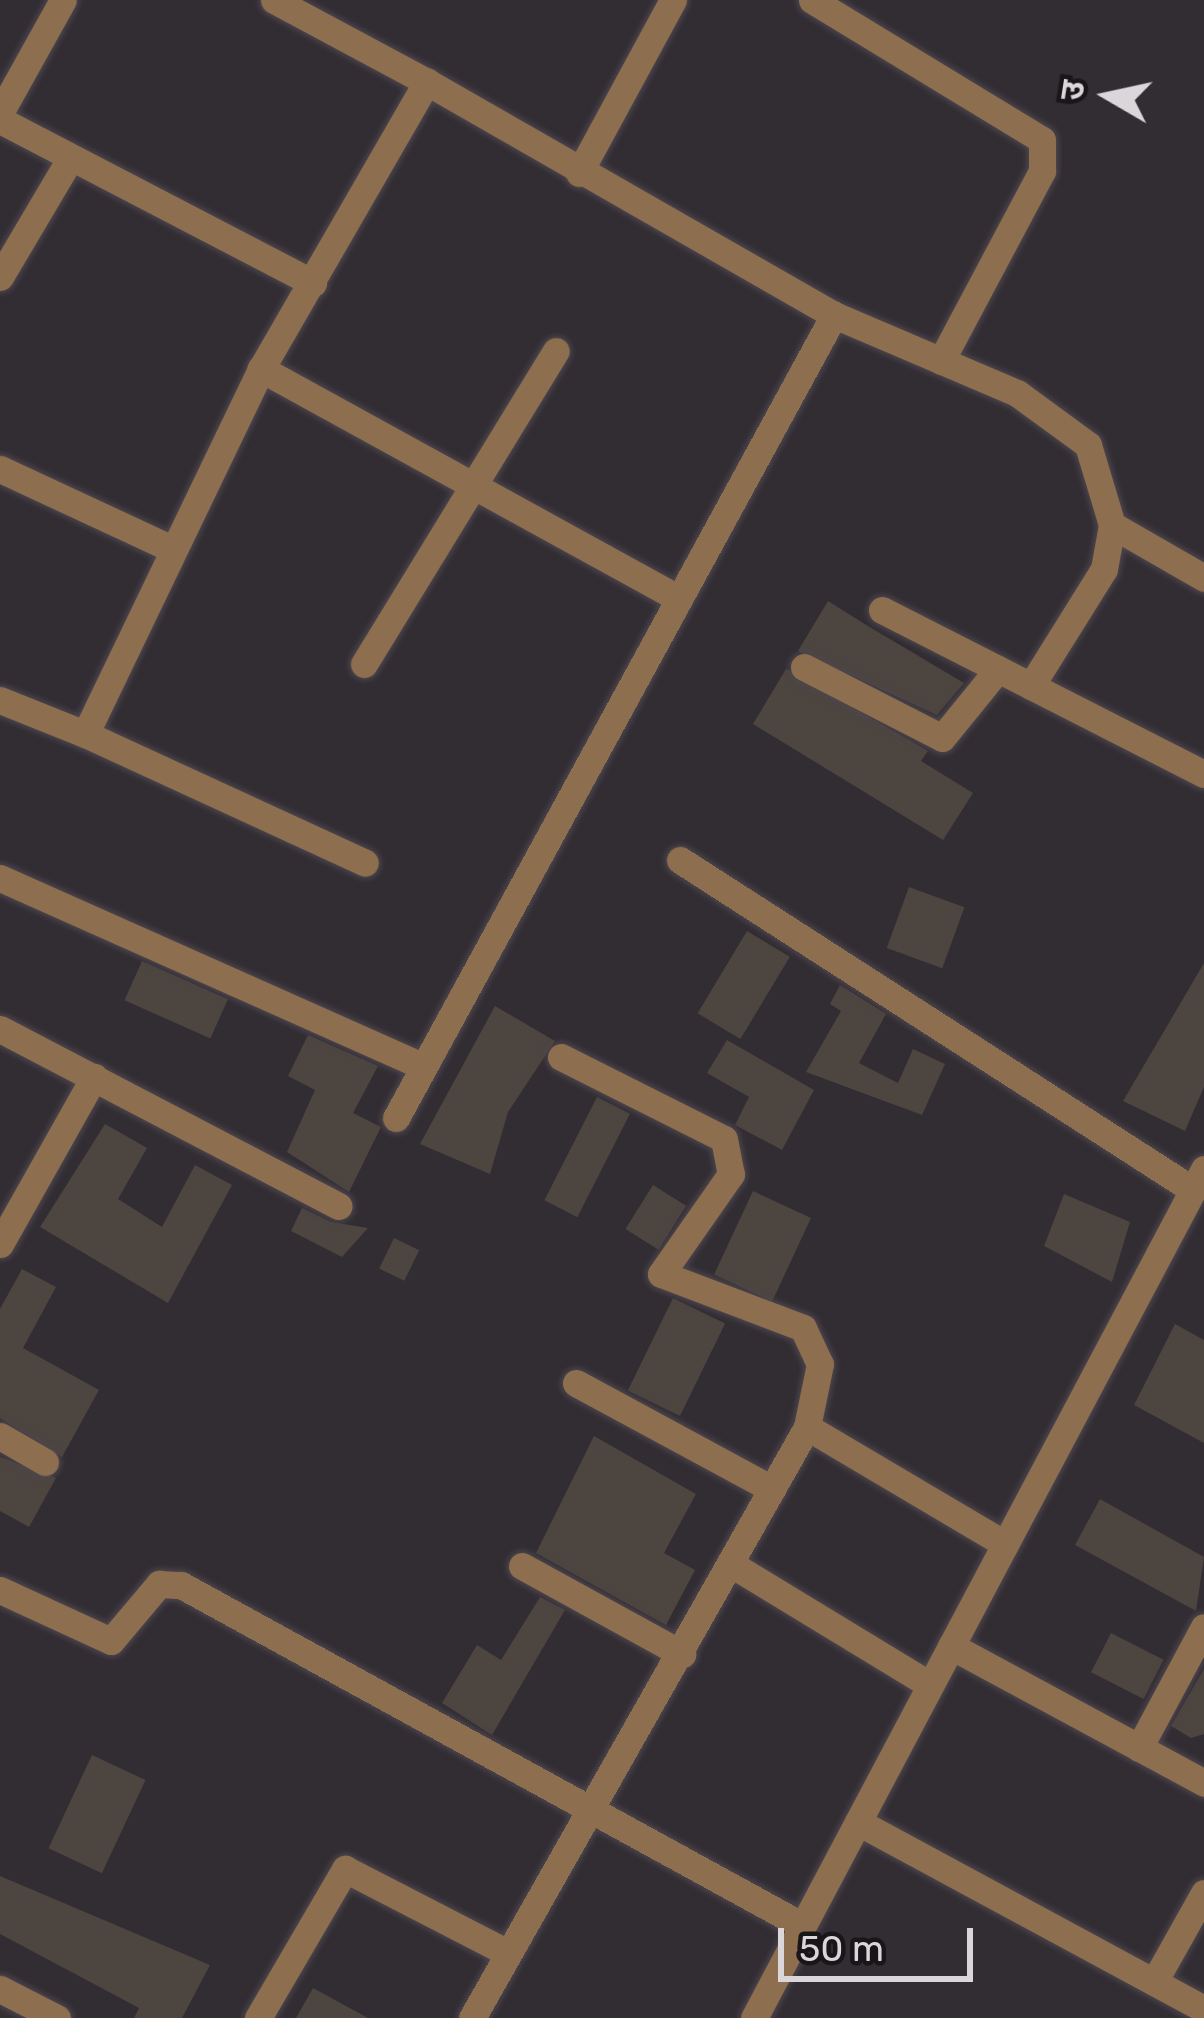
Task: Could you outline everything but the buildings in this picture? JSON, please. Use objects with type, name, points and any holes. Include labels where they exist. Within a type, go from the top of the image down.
[{"type":"street","points":[[63,0],[0,117],[313,283]]},
{"type":"street","points":[[274,0],[313,9],[579,173],[834,315],[1017,393],[1088,445],[1112,525],[1104,569],[1031,686]]},
{"type":"street","points":[[579,173],[673,0]]},
{"type":"street","points":[[812,0],[1042,140],[1042,171],[940,361]]},
{"type":"street","points":[[86,734],[170,548],[261,369],[427,82]]},
{"type":"street","points":[[0,277],[71,158]]},
{"type":"street","points":[[396,1118],[676,596],[834,315]]},
{"type":"street","points":[[364,664],[468,482],[556,351]]},
{"type":"street","points":[[261,369],[676,596]]},
{"type":"street","points":[[0,469],[170,548]]},
{"type":"street","points":[[1112,525],[1204,578]]},
{"type":"street","points":[[882,610],[1204,774]]},
{"type":"street","points":[[804,667],[942,738],[998,669]]},
{"type":"street","points":[[0,700],[86,734],[365,863]]},
{"type":"street","points":[[680,860],[1198,1179],[754,2018]]},
{"type":"street","points":[[0,878],[424,1067]]},
{"type":"street","points":[[0,1029],[338,1206]]},
{"type":"street","points":[[472,2018],[504,1951],[596,1809],[807,1427],[820,1364],[803,1328],[661,1274],[731,1174],[724,1139],[561,1057]]},
{"type":"street","points":[[0,1244],[94,1077]]},
{"type":"street","points":[[576,1383],[772,1489]]},
{"type":"street","points":[[807,1427],[1005,1544]]},
{"type":"street","points":[[0,1436],[44,1462]]},
{"type":"street","points":[[731,1564],[930,1685]]},
{"type":"street","points":[[522,1565],[682,1654]]},
{"type":"street","points":[[0,1590],[111,1641],[159,1584],[181,1585],[802,1926]]},
{"type":"street","points":[[1139,1748],[1204,1627]]},
{"type":"street","points":[[951,1646],[1204,1783]]},
{"type":"street","points":[[858,1822],[1204,2009]]},
{"type":"street","points":[[258,2018],[345,1869],[504,1951]]},
{"type":"street","points":[[1154,1982],[1204,1893]]},
{"type":"street","points":[[0,1989],[57,2018]]}]
